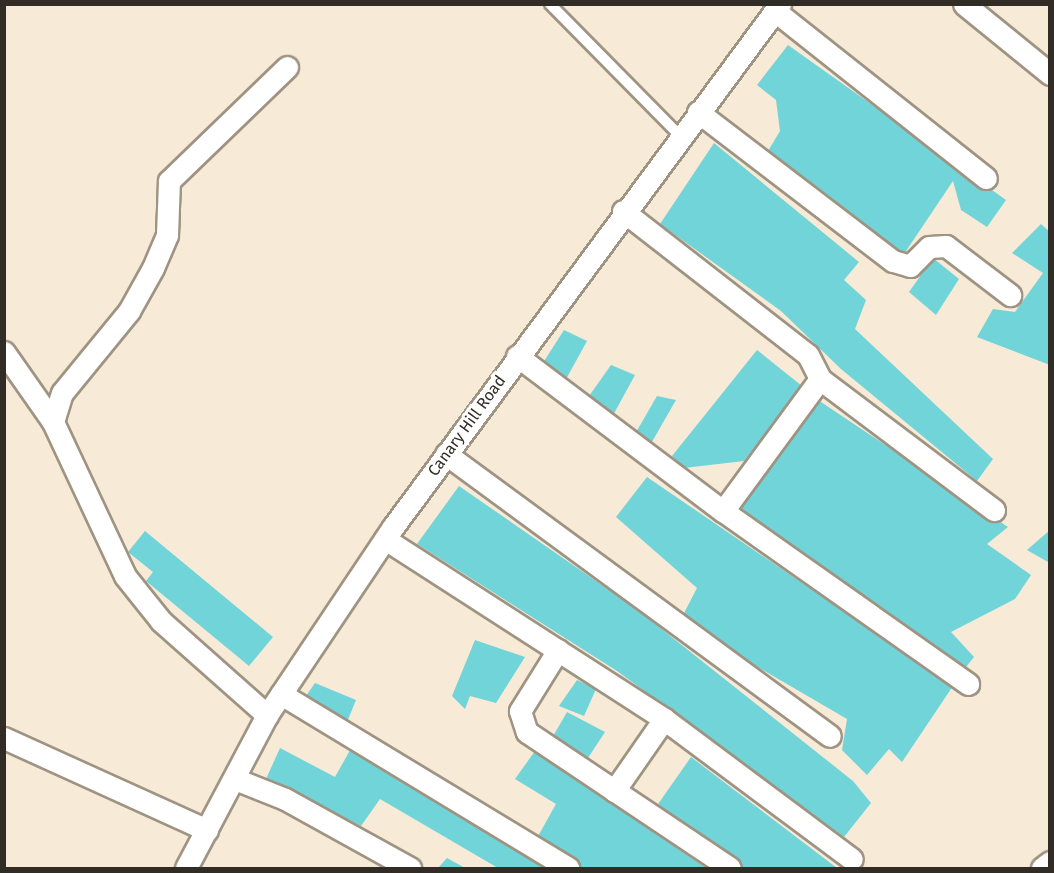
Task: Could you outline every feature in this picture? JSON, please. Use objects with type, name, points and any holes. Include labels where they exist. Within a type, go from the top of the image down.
[{"type":"street","points":[[964,4],[1050,74]]},
{"type":"street","name":"Canary Hill Road","points":[[186,868],[267,715],[385,539],[623,211],[777,8]]},
{"type":"street","points":[[777,8],[986,178]]},
{"type":"street","points":[[53,422],[62,393],[129,311],[153,268],[167,235],[169,181],[287,67]]},
{"type":"street","points":[[698,112],[893,261],[910,266],[929,247],[946,246],[1010,295]]},
{"type":"street","points":[[623,211],[808,355],[820,379],[994,510]]},
{"type":"street","points":[[4,352],[53,422],[125,576],[161,621],[267,715]]},
{"type":"street","points":[[517,356],[723,511],[968,684]]},
{"type":"street","points":[[723,511],[820,379]]},
{"type":"street","points":[[446,454],[830,736]]},
{"type":"street","points":[[385,539],[664,719],[852,859]]},
{"type":"street","points":[[558,650],[520,711],[520,723],[614,791],[730,868]]},
{"type":"street","points":[[281,694],[568,868]]},
{"type":"street","points":[[614,791],[664,719]]},
{"type":"street","points":[[4,738],[207,830]]},
{"type":"street","points":[[235,779],[285,799],[410,868]]},
{"type":"street","points":[[1042,868],[1050,862]]},
{"type":"lane","points":[[550,4],[680,136]]},
{"type":"building","points":[[788,45],[1006,200],[987,227],[961,210],[953,181],[902,257],[768,151],[780,131],[776,100],[757,85]]},
{"type":"building","points":[[714,143],[859,262],[844,280],[866,300],[855,329],[993,459],[977,481],[841,369],[781,311],[660,224]]},
{"type":"building","points":[[1041,224],[1050,232],[1050,365],[977,337],[993,309],[1015,312],[1043,273],[1012,253]]},
{"type":"building","points":[[933,258],[959,279],[936,315],[909,292]]},
{"type":"building","points":[[564,330],[587,341],[565,381],[541,366]]},
{"type":"building","points":[[757,350],[802,386],[744,461],[684,468],[672,456]]},
{"type":"building","points":[[611,365],[635,375],[611,419],[587,399]]},
{"type":"building","points":[[657,396],[676,400],[649,447],[635,434]]},
{"type":"building","points":[[815,398],[1008,527],[987,544],[1031,575],[1015,599],[951,632],[974,657],[962,672],[735,508]]},
{"type":"building","points":[[647,477],[953,686],[902,762],[889,749],[867,775],[842,750],[847,719],[737,655],[683,615],[697,588],[616,517]]},
{"type":"building","points":[[459,486],[635,608],[853,781],[871,803],[844,837],[617,671],[417,544]]},
{"type":"building","points":[[1050,530],[1050,560],[1048,562],[1027,550]]},
{"type":"building","points":[[145,531],[273,637],[249,666],[146,581],[153,572],[128,552]]},
{"type":"building","points":[[475,640],[525,657],[496,703],[470,696],[465,709],[452,696]]},
{"type":"building","points":[[577,680],[596,689],[584,716],[559,706]]},
{"type":"building","points":[[315,683],[356,700],[347,722],[306,696]]},
{"type":"building","points":[[567,712],[605,732],[586,761],[552,738]]},
{"type":"building","points":[[353,745],[553,868],[498,868],[380,799],[361,826],[266,779],[280,748],[335,777]]},
{"type":"building","points":[[535,751],[706,868],[583,868],[537,838],[556,804],[515,779]]},
{"type":"building","points":[[691,757],[837,868],[742,868],[656,807]]},
{"type":"building","points":[[447,858],[465,868],[438,868]]}]
